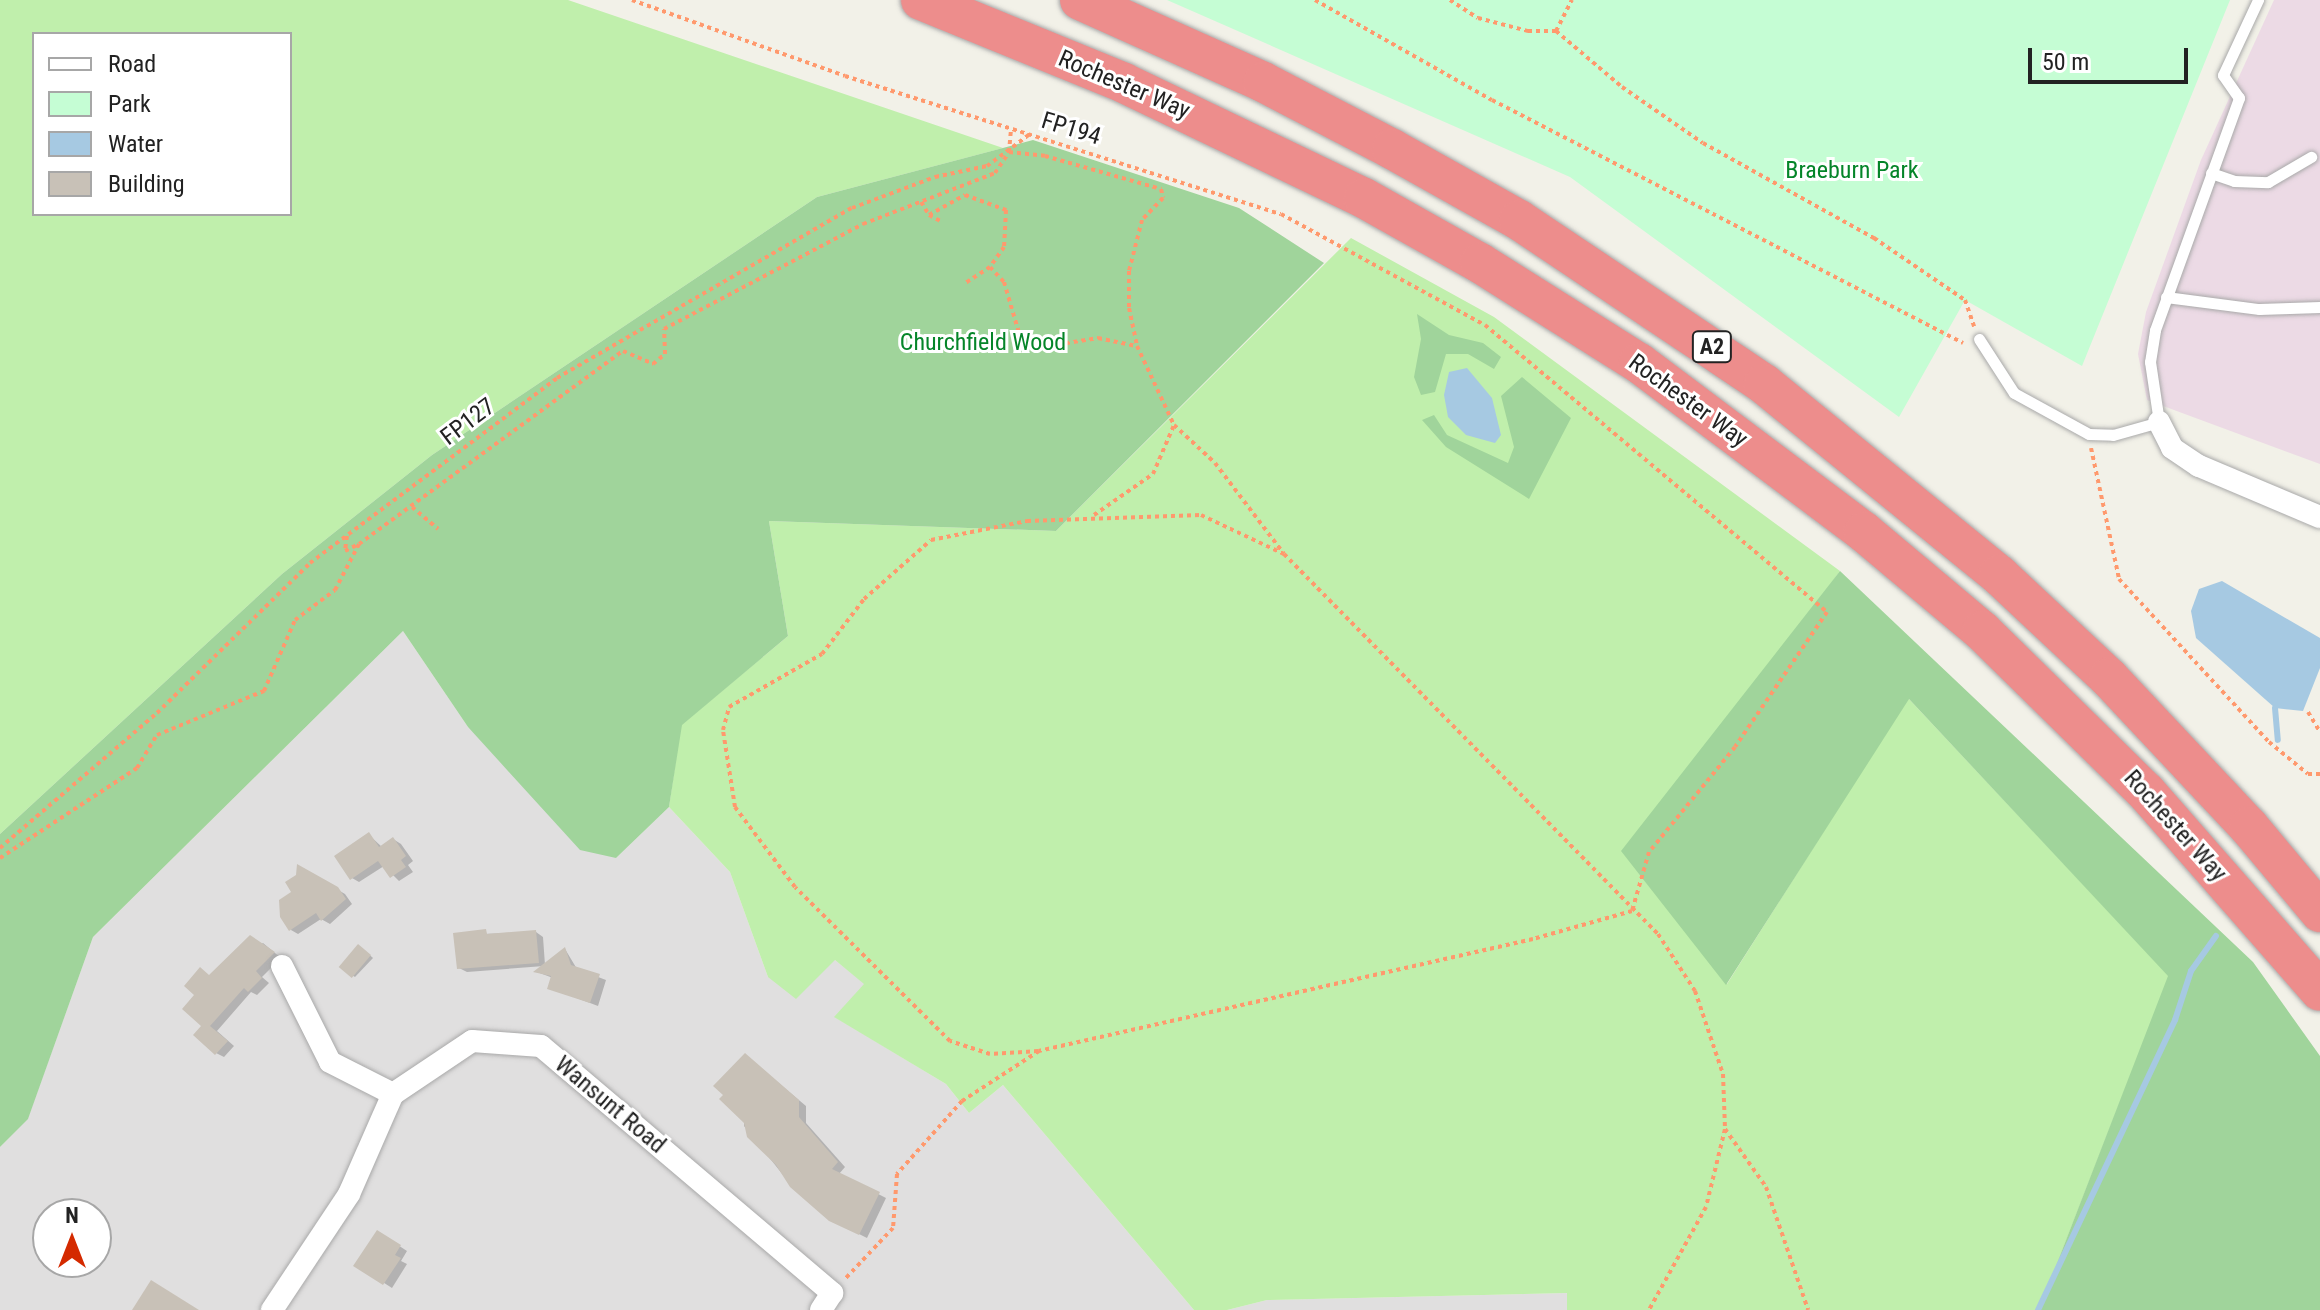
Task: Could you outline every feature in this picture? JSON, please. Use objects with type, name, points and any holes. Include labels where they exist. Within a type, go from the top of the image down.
[{"type":"highway","name":"Rochester Way","points":[[921,0],[1124,83],[1364,198],[1480,263],[1639,363],[1864,532],[1982,631],[2146,792],[2320,991]]},
{"type":"highway","name":"A2","points":[[1080,0],[1263,82],[1519,220],[1764,384],[1999,575],[2109,678],[2249,827],[2320,912]]},
{"type":"street","points":[[2159,422],[2172,448],[2199,466],[2320,517]]},
{"type":"street","points":[[272,1310],[349,1194],[393,1094],[330,1062],[282,966]]},
{"type":"street","name":"Wansunt Road","points":[[393,1094],[472,1041],[541,1046],[827,1301]]},
{"type":"lane","points":[[1979,339],[2014,393],[2089,434],[2113,435],[2159,422],[2150,362],[2166,297],[2239,98],[2223,75],[2258,0]]},
{"type":"lane","points":[[2211,173],[2234,181],[2268,182],[2311,157]]},
{"type":"lane","points":[[2166,297],[2259,309],[2320,307]]},
{"type":"path","name":"FP194","points":[[632,0],[1011,129],[1281,214],[1485,325],[1827,612],[1735,747],[1649,852],[1632,911]]},
{"type":"path","points":[[1315,0],[1492,100],[1989,355]]},
{"type":"path","points":[[1450,0],[1478,18],[1528,31],[1556,31],[1622,87],[1703,143],[1874,238],[1965,300],[1979,339]]},
{"type":"path","points":[[1556,31],[1572,0]]},
{"type":"path","points":[[347,535],[345,551],[412,507],[623,351],[653,364],[665,354],[664,329],[863,224],[995,173],[1009,152],[1011,129]]},
{"type":"path","name":"FP127","points":[[0,848],[157,713],[310,563],[557,378],[852,208],[935,177],[987,166],[1030,134]]},
{"type":"path","points":[[1009,152],[1045,156],[1161,189],[1163,198],[1142,220],[1129,271],[1129,308],[1137,346],[1174,425],[1215,463],[1284,554],[1658,934],[1695,991],[1723,1074],[1725,1129],[1706,1207],[1649,1310]]},
{"type":"path","points":[[929,215],[965,195],[1006,210],[1004,247],[990,267],[964,284]]},
{"type":"path","points":[[921,202],[929,215],[942,222]]},
{"type":"path","points":[[990,267],[1004,282],[1019,333],[1042,347],[1098,338],[1137,346]]},
{"type":"path","points":[[1093,515],[1153,474],[1174,425]]},
{"type":"path","points":[[2089,434],[2119,579],[2269,742],[2308,774],[2320,774]]},
{"type":"path","points":[[412,507],[438,529]]},
{"type":"path","points":[[1284,554],[1201,515],[1093,515],[1027,521],[931,540],[864,599],[822,654],[729,707],[723,730],[735,807],[795,887],[950,1041],[990,1054],[1039,1051],[1533,939],[1632,911]]},
{"type":"path","points":[[0,858],[137,768],[157,735],[264,691],[295,620],[335,590],[359,544]]},
{"type":"path","points":[[2308,712],[2320,732]]},
{"type":"path","points":[[827,1301],[893,1228],[897,1174],[962,1101],[1039,1051]]},
{"type":"path","points":[[1725,1129],[1766,1187],[1808,1310]]},
{"type":"shaded area","points":[[2274,0],[2320,0],[2320,464],[2147,400],[2138,354],[2146,312],[2201,160]]},
{"type":"shaded area","points":[[403,631],[468,727],[616,858],[669,807],[730,872],[768,977],[835,960],[865,984],[835,1017],[946,1084],[969,1113],[1003,1085],[1194,1310],[0,1310],[0,1147],[28,1118],[93,937]]},
{"type":"shaded area","points":[[1568,1293],[1567,1310],[1227,1310],[1267,1300]]},
{"type":"green space","points":[[0,0],[568,0],[1003,148],[817,197],[432,455],[282,574],[0,834]]},
{"type":"green space","name":"Braeburn Park","points":[[1167,0],[2230,0],[2082,366],[1965,300],[1899,417],[1570,177]]},
{"type":"green space","name":"Churchfield Wood","points":[[1033,140],[1239,208],[1324,263],[1056,531],[769,521],[788,636],[682,725],[669,807],[616,858],[580,850],[468,727],[403,631],[93,937],[28,1119],[0,1147],[0,834],[282,574],[432,455],[817,197]]},
{"type":"green space","points":[[1351,238],[1494,317],[1840,571],[1724,731],[1727,984],[1908,698],[2169,976],[2039,1310],[1567,1310],[1567,1293],[1267,1300],[1227,1310],[1194,1310],[1003,1085],[969,1113],[946,1084],[834,1017],[864,984],[835,960],[796,999],[768,977],[730,872],[669,807],[681,725],[788,636],[769,521],[1056,531]]},
{"type":"green space","points":[[1417,314],[1449,335],[1483,343],[1501,357],[1494,369],[1468,354],[1446,354],[1435,392],[1421,395],[1414,377],[1421,339]]},
{"type":"green space","points":[[1522,377],[1571,418],[1529,499],[1446,447],[1422,420],[1434,415],[1447,435],[1508,463],[1514,447],[1501,396]]},
{"type":"green space","points":[[1840,571],[2253,962],[2320,1056],[2320,1310],[2039,1310],[2168,976],[1909,699],[1726,985],[1621,851]]},
{"type":"water","points":[[1467,368],[1492,398],[1501,435],[1495,443],[1466,435],[1448,417],[1444,395],[1449,372]]},
{"type":"water","points":[[2222,581],[2320,638],[2320,668],[2303,711],[2275,708],[2196,638],[2191,611],[2199,589]]},
{"type":"building","points":[[369,832],[379,847],[393,837],[406,856],[401,860],[406,867],[390,878],[378,861],[350,880],[334,856]]},
{"type":"building","points":[[297,864],[338,887],[346,899],[321,921],[316,913],[289,931],[280,917],[279,900],[291,892],[285,882],[296,875]]},
{"type":"building","points":[[486,929],[487,934],[536,930],[539,963],[457,969],[453,933]]},
{"type":"building","points":[[250,935],[275,952],[256,971],[262,978],[248,992],[244,988],[210,1026],[228,1041],[215,1055],[193,1035],[201,1026],[182,1009],[194,995],[184,986],[200,967],[209,975]]},
{"type":"building","points":[[358,944],[371,955],[352,978],[339,967]]},
{"type":"building","points":[[565,947],[571,965],[600,974],[590,1003],[547,989],[551,976],[533,972]]},
{"type":"building","points":[[745,1053],[799,1100],[799,1117],[838,1162],[832,1169],[880,1192],[859,1235],[829,1221],[790,1187],[776,1165],[747,1137],[744,1123],[719,1099],[723,1095],[713,1086]]},
{"type":"building","points":[[377,1230],[401,1245],[395,1255],[401,1258],[383,1285],[353,1266]]},
{"type":"building","points":[[151,1280],[199,1310],[132,1310]]},
{"type":"waterway","points":[[2275,708],[2278,740]]},
{"type":"waterway","points":[[2038,1310],[2175,1020],[2191,971],[2216,936]]}]
